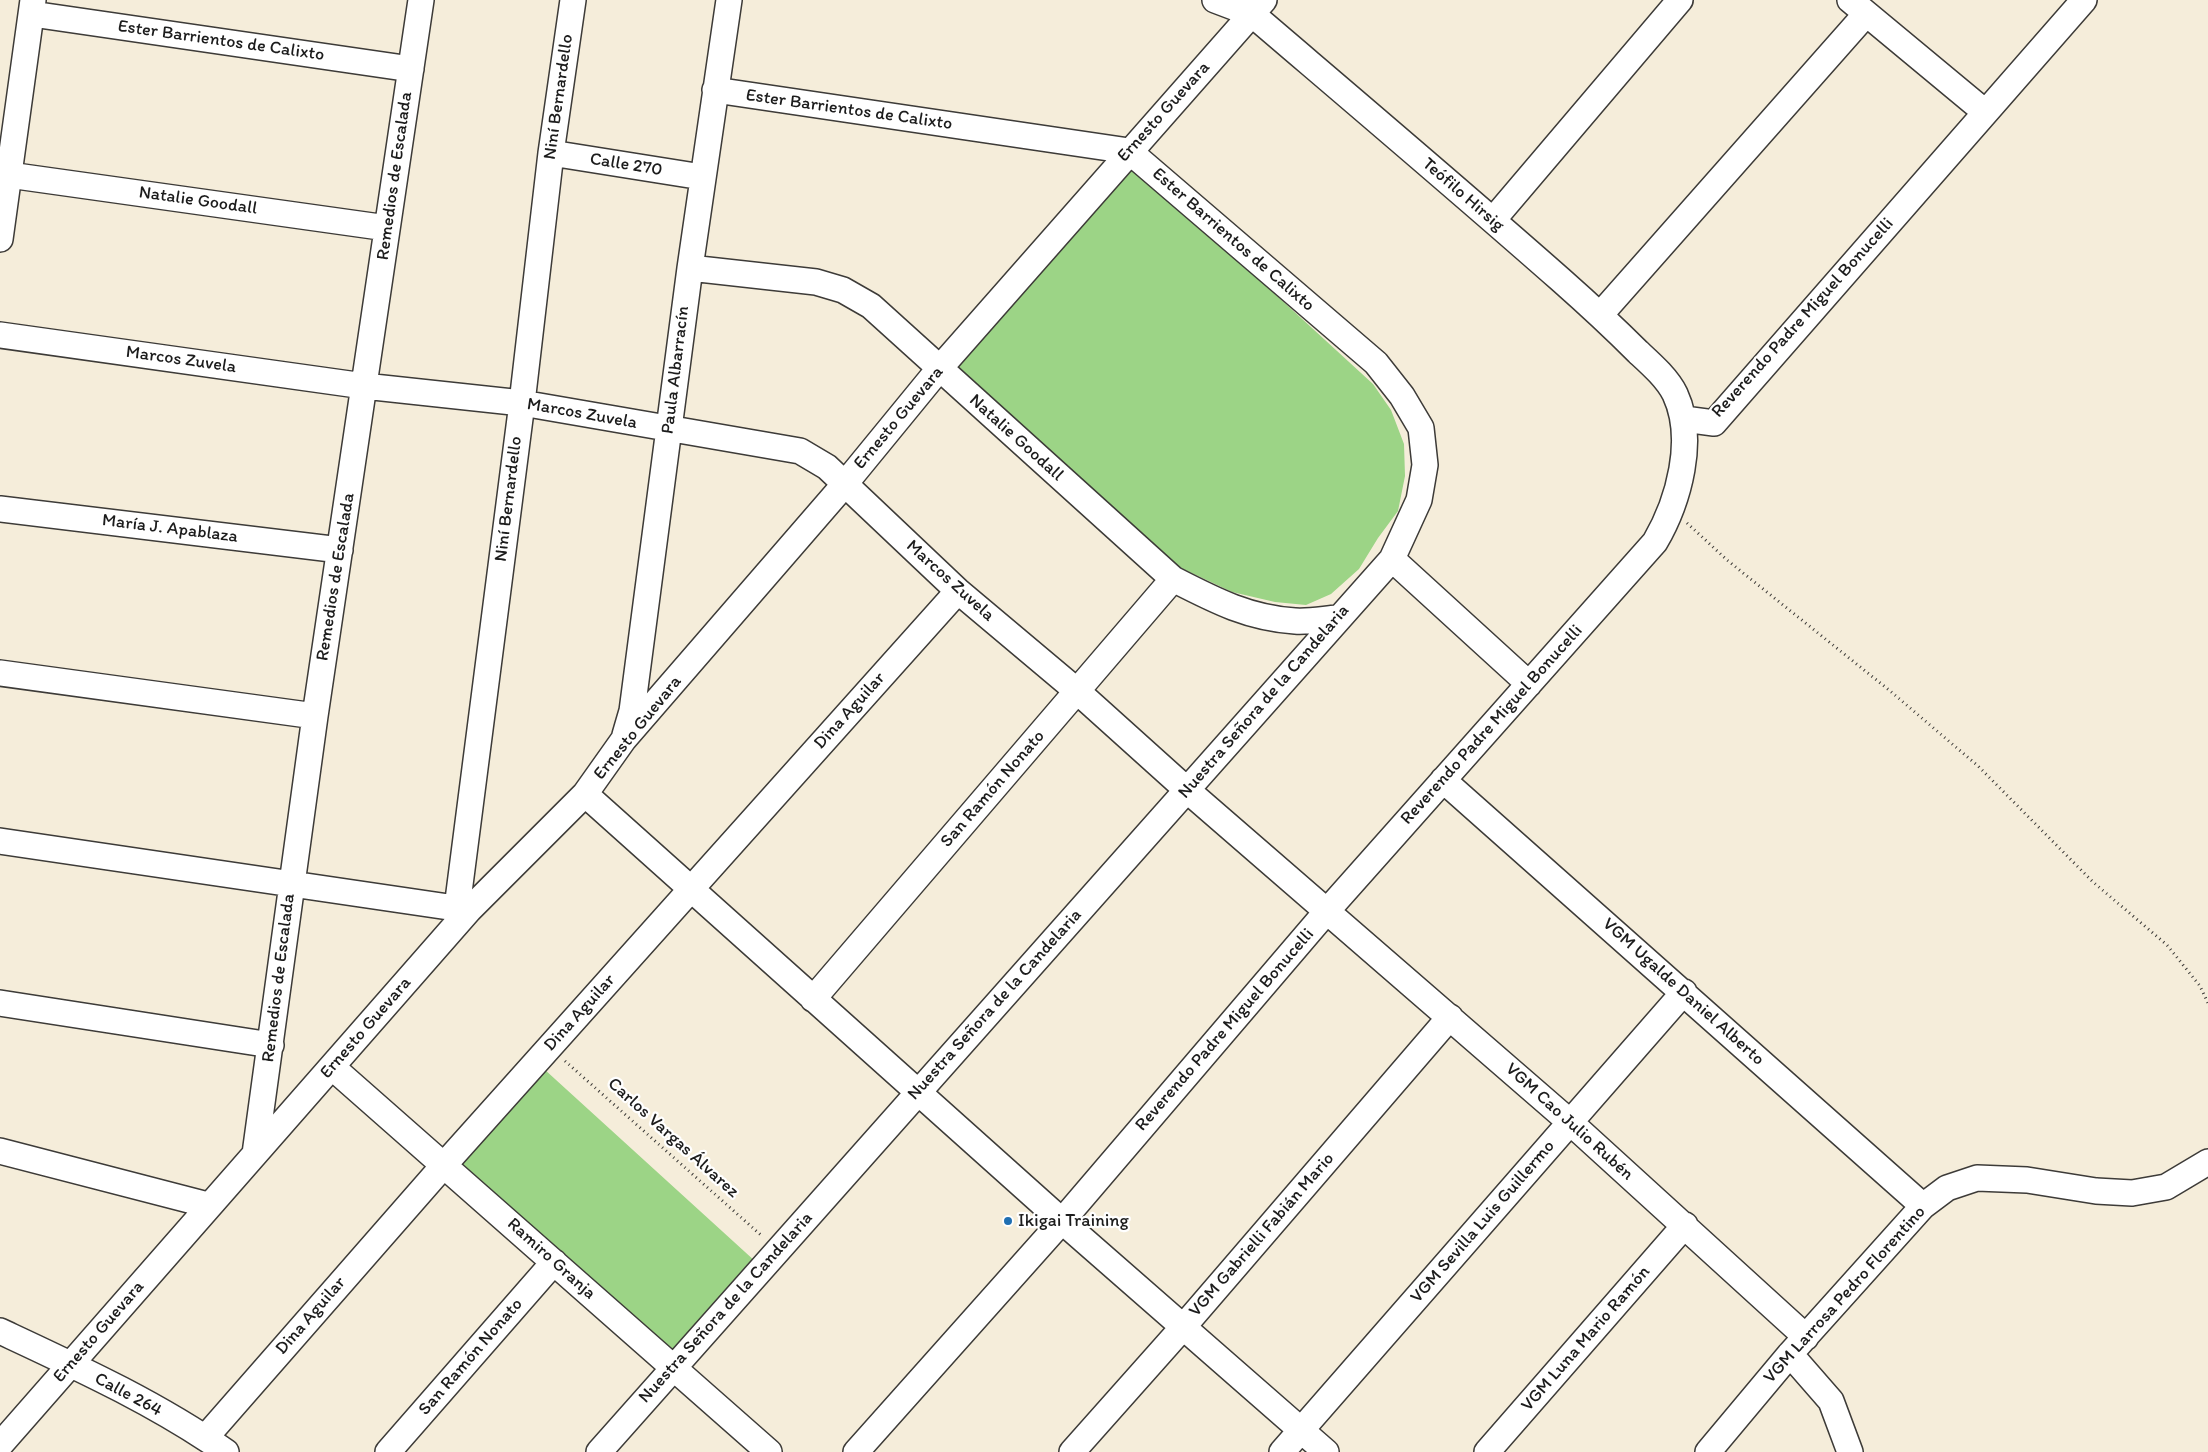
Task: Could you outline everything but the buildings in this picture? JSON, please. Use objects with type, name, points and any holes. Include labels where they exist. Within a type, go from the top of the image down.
[{"type":"street","name":"Remedios de Escalada","points":[[256,1154],[314,716],[420,0]]},
{"type":"street","name":"Niní Bernardello","points":[[463,909],[551,153],[573,0]]},
{"type":"street","name":"Paula Albarracín","points":[[624,739],[632,711],[702,177],[729,0]]},
{"type":"street","name":"Teófilo Hirsig","points":[[1215,0],[1258,7],[1600,315],[1657,370],[1674,393],[1684,419]]},
{"type":"street","points":[[1493,220],[1680,0]]},
{"type":"street","name":"Reverendo Padre Miguel Bonucelli","points":[[856,1452],[1062,1221],[1327,911],[1655,542],[1666,522],[1680,476],[1684,419],[1714,423],[2084,0]]},
{"type":"street","name":"Ester Barrientos de Calixto","points":[[32,7],[410,68]]},
{"type":"street","points":[[0,239],[32,7]]},
{"type":"street","name":"Ernesto Guevara","points":[[0,1445],[208,1205],[256,1154],[332,1067],[463,909],[585,794],[624,739],[844,485],[939,369],[1129,151],[1258,7]]},
{"type":"street","points":[[1600,315],[1858,7],[1985,112]]},
{"type":"street","name":"Ester Barrientos de Calixto","points":[[715,90],[1129,151],[1376,363],[1402,396],[1421,428],[1426,465],[1419,500],[1392,559]]},
{"type":"street","name":"Calle 270","points":[[551,153],[702,177]]},
{"type":"street","name":"Natalie Goodall","points":[[9,174],[387,228]]},
{"type":"street","name":"Natalie Goodall","points":[[690,268],[816,282],[843,290],[871,306],[1173,579],[1222,605],[1255,616],[1296,621],[1337,618]]},
{"type":"street","name":"Marcos Zuvela","points":[[0,335],[364,386],[522,404],[800,451],[826,467],[958,591],[1077,691],[1187,790]]},
{"type":"street","name":"María J. Apablaza","points":[[0,509],[340,550]]},
{"type":"street","points":[[1392,559],[1529,684]]},
{"type":"street","name":"Nuestra Señora de la Candelaria","points":[[599,1452],[1187,790],[1337,618],[1392,559]]},
{"type":"street","name":"San Ramón Nonato","points":[[813,999],[1173,579]]},
{"type":"street","name":"Dina Aguilar","points":[[205,1438],[444,1165],[958,591]]},
{"type":"street","points":[[0,674],[314,716]]},
{"type":"street","name":"VGM Ugalde Daniel Alberto","points":[[1443,780],[1684,992],[1922,1206]]},
{"type":"street","name":"VGM Cao Julio Rubén","points":[[1187,790],[1450,1017],[1685,1225],[1798,1346],[1831,1401],[1850,1452]]},
{"type":"street","points":[[585,794],[1062,1221],[1326,1452]]},
{"type":"street","points":[[0,841],[463,909]]},
{"type":"street","name":"VGM Sevilla Luis Guillermo","points":[[1282,1452],[1684,992]]},
{"type":"street","points":[[0,1003],[271,1045]]},
{"type":"street","name":"VGM Gabrielli Fabián Mario","points":[[1072,1452],[1184,1326],[1450,1017]]},
{"type":"street","name":"Ramiro Granja","points":[[332,1067],[769,1452]]},
{"type":"street","points":[[0,1151],[208,1205]]},
{"type":"street","name":"VGM Larrosa Pedro Florentino","points":[[1708,1452],[1798,1346],[1922,1206],[1947,1188],[1977,1178],[2027,1180],[2096,1191],[2132,1193],[2166,1187],[2208,1162]]},
{"type":"street","name":"VGM Luna Mario Ramón","points":[[1487,1452],[1685,1225]]},
{"type":"street","name":"San Ramón Nonato","points":[[388,1452],[554,1262]]},
{"type":"street","name":"Calle 264","points":[[0,1331],[71,1364],[149,1404],[226,1452]]},
{"type":"path","points":[[1671,506],[1727,560],[1889,690],[1978,766],[2093,882],[2167,945],[2200,986],[2208,1003]]},
{"type":"path","name":"Carlos Vargas Álvarez","points":[[550,1047],[778,1250]]},
{"type":"green space","points":[[1130,161],[1373,384],[1391,410],[1404,444],[1405,476],[1398,511],[1378,538],[1359,569],[1331,594],[1306,605],[1275,602],[1232,592],[1181,568],[949,365]]},
{"type":"green space","points":[[544,1069],[756,1262],[673,1355],[457,1162]]},
{"type":"place","name":"Ikigai Training","points":[[1008,1221]]}]
